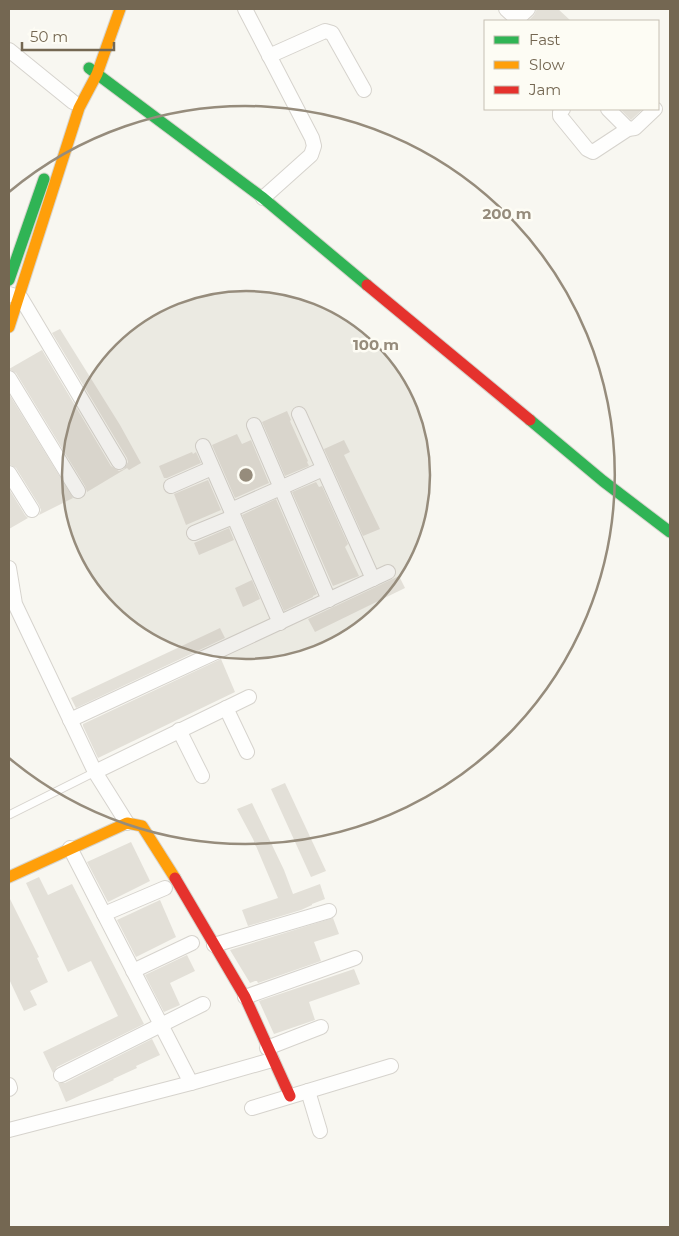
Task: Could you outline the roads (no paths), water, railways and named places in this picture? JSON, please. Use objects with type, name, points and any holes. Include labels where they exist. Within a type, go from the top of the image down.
[{"type":"street","points":[[9,328],[14,296],[79,108],[118,9]]},
{"type":"street","points":[[245,9],[312,138],[314,146],[310,155],[263,198]]},
{"type":"street","points":[[506,9],[516,20]]},
{"type":"street","points":[[518,20],[528,9]]},
{"type":"street","points":[[269,56],[325,32],[332,33],[364,90]]},
{"type":"street","points":[[9,50],[73,102]]},
{"type":"street","points":[[9,280],[73,102],[93,71]]},
{"type":"street","points":[[93,71],[263,198],[603,481],[670,532]]},
{"type":"street","points":[[562,110],[560,116],[587,149],[593,152],[628,130],[635,128],[653,110]]},
{"type":"street","points":[[609,110],[628,130]]},
{"type":"street","points":[[14,296],[26,306],[119,462]]},
{"type":"street","points":[[9,378],[78,491]]},
{"type":"street","points":[[299,414],[372,579]]},
{"type":"street","points":[[254,425],[329,600]]},
{"type":"street","points":[[203,446],[280,623]]},
{"type":"street","points":[[171,486],[212,468]]},
{"type":"street","points":[[194,534],[281,488],[323,469]]},
{"type":"street","points":[[9,473],[32,510]]},
{"type":"street","points":[[9,568],[11,596],[95,772],[127,823]]},
{"type":"street","points":[[70,720],[388,572]]},
{"type":"street","points":[[95,772],[249,697]]},
{"type":"street","points":[[226,708],[247,752]]},
{"type":"street","points":[[179,730],[202,776]]},
{"type":"street","points":[[9,877],[127,823],[142,826],[244,997],[290,1096]]},
{"type":"street","points":[[70,848],[191,1083]]},
{"type":"street","points":[[104,914],[165,888]]},
{"type":"street","points":[[214,945],[330,911]]},
{"type":"street","points":[[133,971],[192,943]]},
{"type":"street","points":[[244,997],[355,958]]},
{"type":"street","points":[[61,1075],[203,1004]]},
{"type":"street","points":[[9,1130],[191,1083],[271,1057],[321,1027]]},
{"type":"street","points":[[252,1108],[391,1066]]},
{"type":"street","points":[[308,1091],[320,1130]]},
{"type":"lane","points":[[9,815],[95,772]]}]
